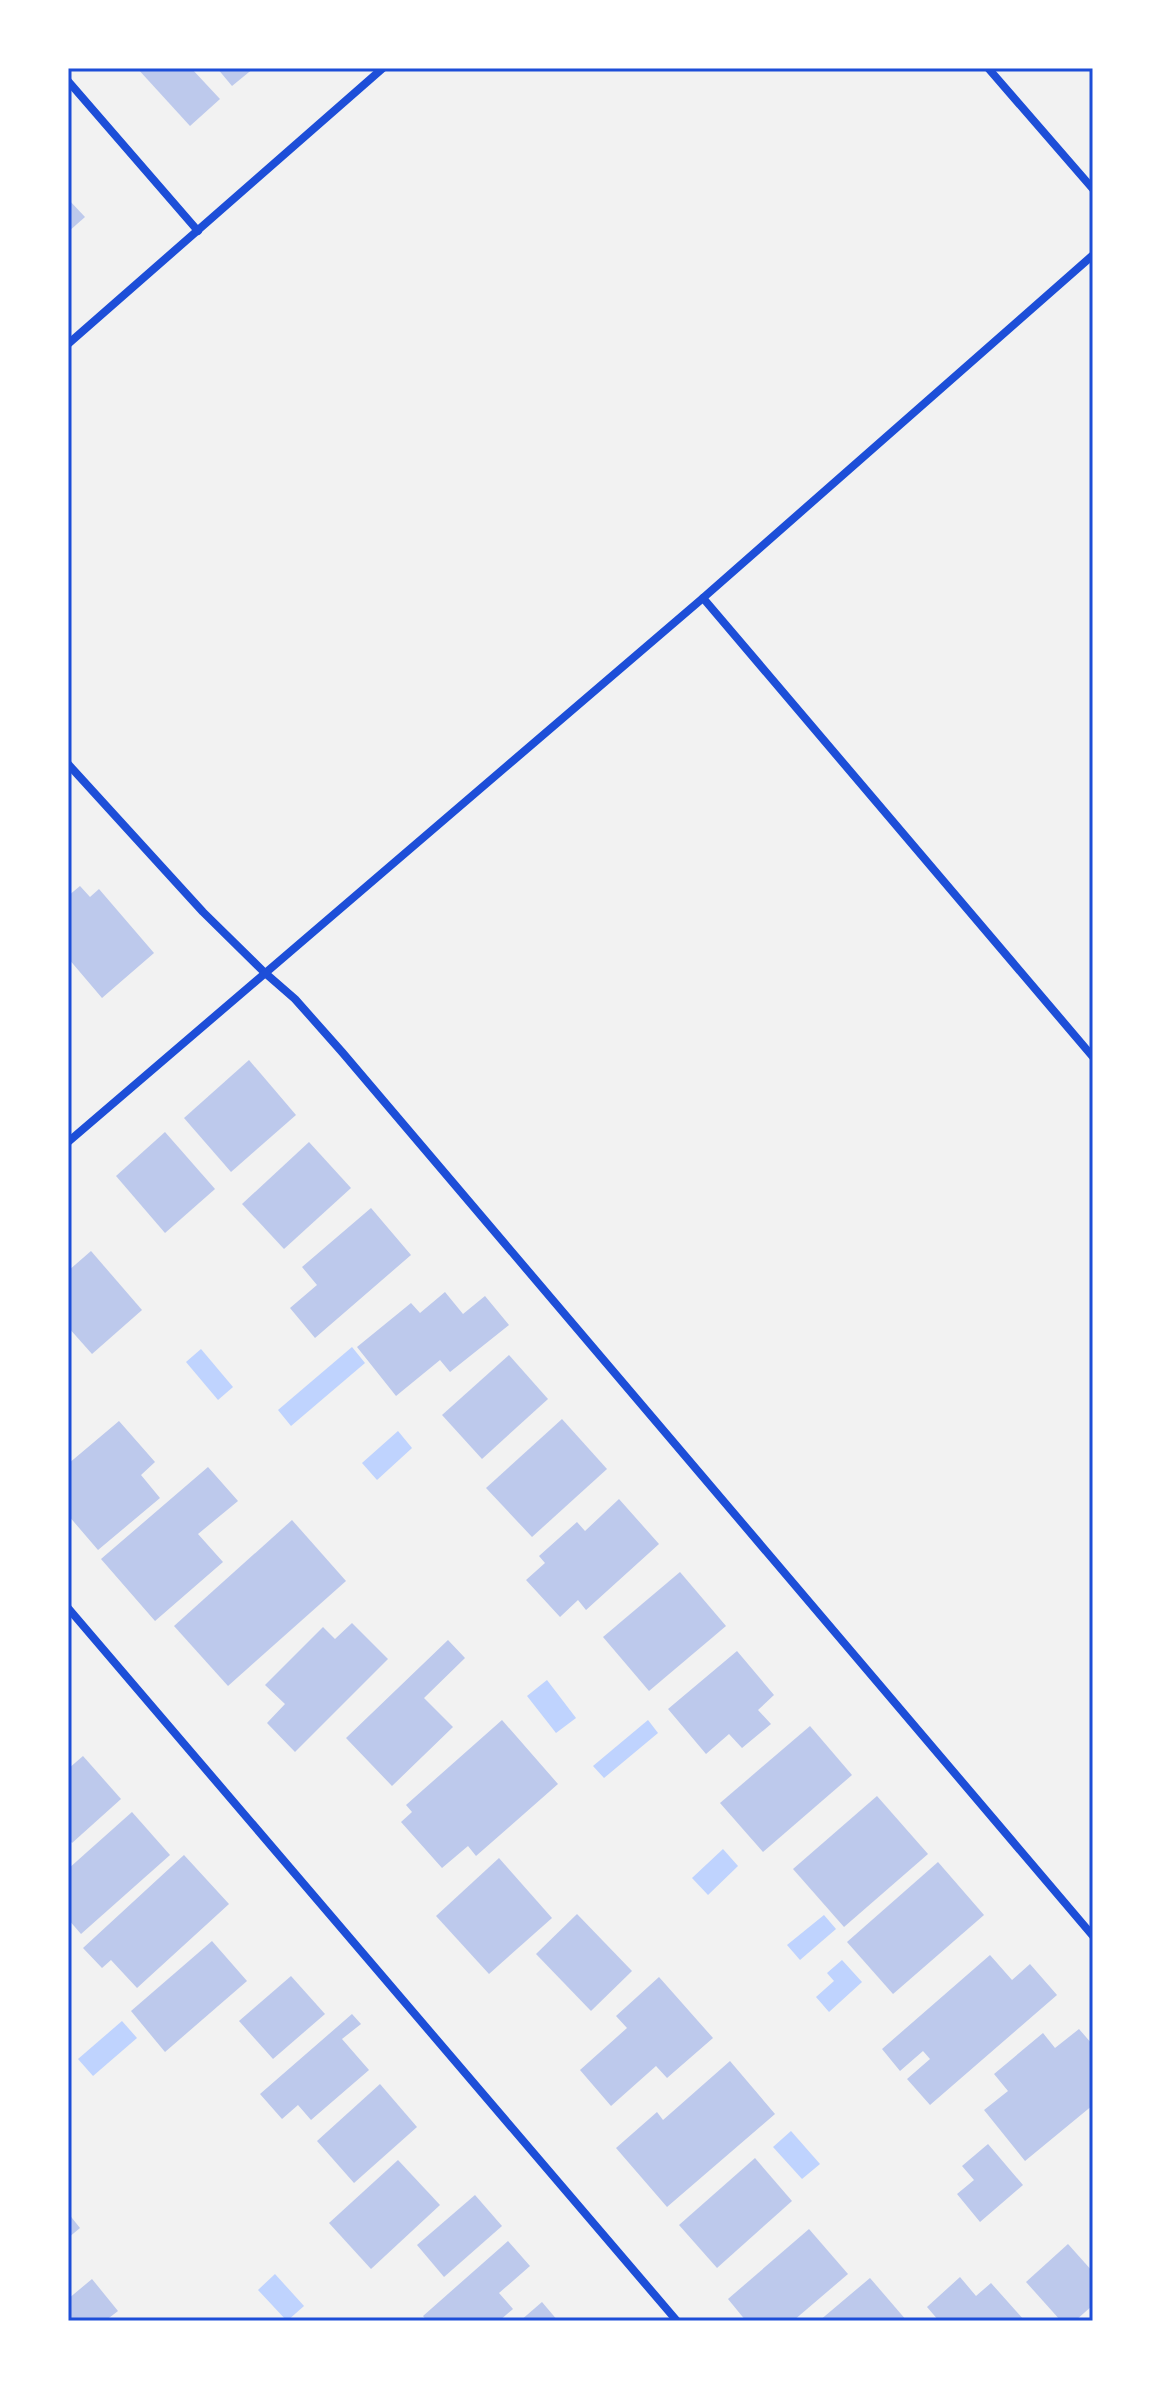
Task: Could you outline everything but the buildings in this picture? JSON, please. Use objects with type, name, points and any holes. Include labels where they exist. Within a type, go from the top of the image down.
[{"type":"street","points":[[68,344],[383,68]]},
{"type":"street","points":[[988,68],[1093,189]]},
{"type":"street","points":[[68,81],[198,231]]},
{"type":"street","points":[[68,1142],[703,598],[1093,255]]},
{"type":"street","points":[[703,598],[1093,1057]]},
{"type":"street","points":[[68,764],[203,912],[295,999],[342,1052],[1093,1936]]},
{"type":"street","points":[[68,1608],[677,2321]]},
{"type":"water","points":[[352,1347],[365,1363],[291,1426],[278,1410]]},
{"type":"water","points":[[201,1349],[233,1387],[218,1400],[186,1362]]},
{"type":"water","points":[[398,1431],[412,1448],[377,1480],[362,1463]]},
{"type":"water","points":[[547,1680],[576,1718],[556,1733],[527,1696]]},
{"type":"water","points":[[648,1720],[658,1733],[604,1778],[593,1766]]},
{"type":"water","points":[[723,1849],[738,1866],[708,1895],[692,1878]]},
{"type":"water","points":[[824,1915],[836,1929],[800,1960],[787,1945]]},
{"type":"water","points":[[842,1960],[862,1982],[829,2012],[816,1997],[834,1981],[827,1973]]},
{"type":"water","points":[[122,2021],[137,2038],[93,2076],[78,2059]]},
{"type":"water","points":[[791,2131],[820,2164],[802,2179],[773,2147]]},
{"type":"water","points":[[275,2274],[304,2306],[287,2321],[258,2290]]}]
